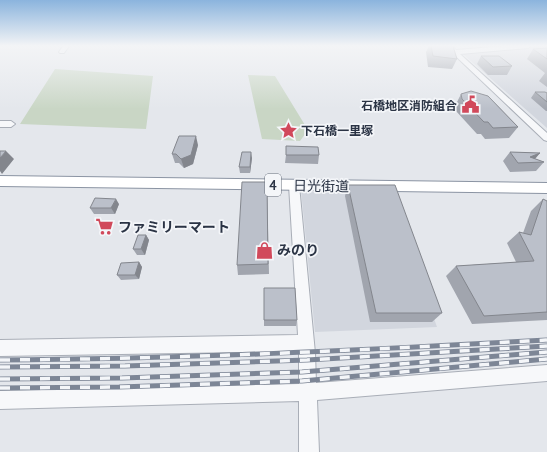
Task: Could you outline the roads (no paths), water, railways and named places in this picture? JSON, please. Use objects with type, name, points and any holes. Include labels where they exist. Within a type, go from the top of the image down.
[{"type":"highway","name":"日光街道","points":[[0,181],[547,188]]},
{"type":"street","points":[[471,67],[547,138]]},
{"type":"street","points":[[0,124],[11,124]]},
{"type":"street","points":[[294,185],[309,392],[309,452]]},
{"type":"street","points":[[0,348],[306,342]]},
{"type":"street","points":[[0,400],[309,392],[547,373]]},
{"type":"railway","points":[[0,360],[137,358],[274,353],[547,340]]},
{"type":"railway","points":[[0,367],[125,366],[307,360],[547,346]]},
{"type":"railway","points":[[0,379],[122,378],[302,372],[547,352]]},
{"type":"railway","points":[[0,388],[119,387],[302,381],[547,359]]},
{"type":"place","name":"石橋地区消防組合","points":[[470,105]]},
{"type":"place","name":"下石橋一里塚","points":[[288,130]]},
{"type":"place","name":"ファミリーマート","points":[[105,227]]},
{"type":"place","name":"みのり","points":[[264,250]]}]
